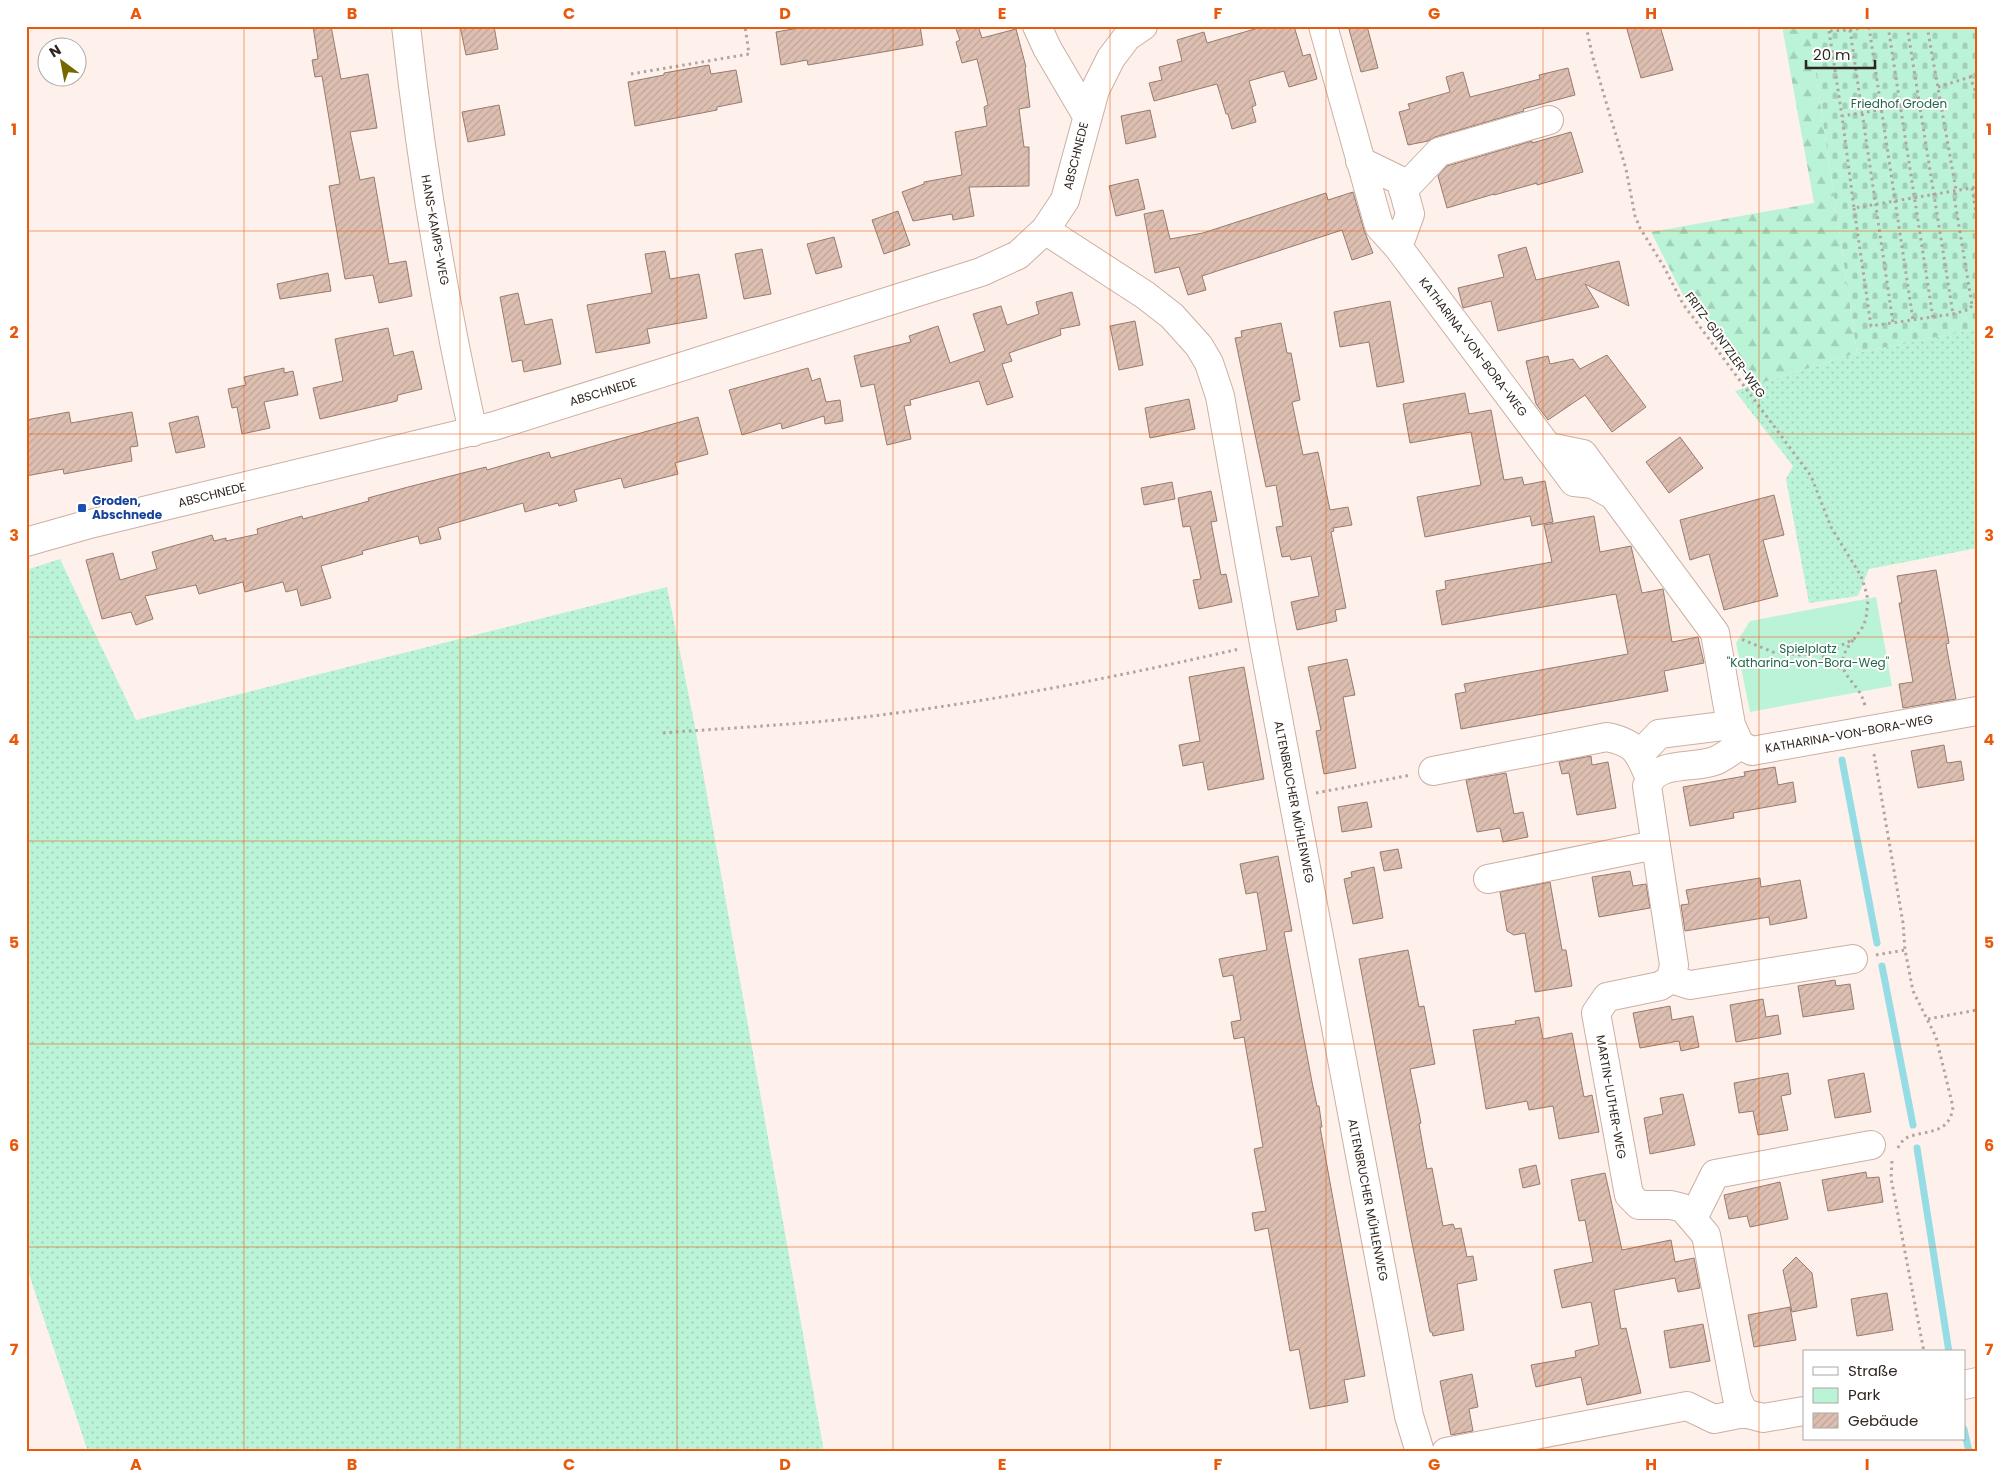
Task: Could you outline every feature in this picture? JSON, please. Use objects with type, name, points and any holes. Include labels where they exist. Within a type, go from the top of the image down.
[{"type":"street","name":"HANS-KAMPS-WEG","points":[[406,26],[416,119],[431,210],[473,432]]},
{"type":"street","name":"ABSCHNEDE","points":[[1037,26],[1047,48],[1087,116]]},
{"type":"street","name":"ABSCHNEDE","points":[[26,542],[86,525],[473,432],[612,390],[981,272],[1018,255],[1045,230],[1065,200],[1095,90],[1111,58],[1127,37],[1143,26]]},
{"type":"street","name":"KATHARINA-VON-BORA-WEG","points":[[1324,26],[1379,226],[1398,247],[1549,447],[1583,454],[1715,633],[1736,735],[1752,751],[1977,710]]},
{"type":"street","points":[[1403,190],[1439,152],[1549,120]]},
{"type":"street","points":[[1360,161],[1401,181],[1410,214],[1398,247]]},
{"type":"street","name":"ALTENBRUCHER MÜHLENWEG","points":[[1045,230],[1145,295],[1172,316],[1199,346],[1209,363],[1220,396],[1264,644],[1408,1416],[1420,1452]]},
{"type":"street","points":[[1736,735],[1659,734],[1645,766],[1674,965],[1672,979],[1690,985],[1853,959]]},
{"type":"street","points":[[1433,771],[1607,737],[1625,741],[1645,766],[1663,770],[1716,760],[1736,735]]},
{"type":"street","points":[[1488,879],[1655,845]]},
{"type":"street","name":"MARTIN-LUTHER-WEG","points":[[1672,979],[1660,986],[1607,997],[1596,1013],[1629,1195],[1640,1205],[1670,1205],[1683,1208],[1706,1235],[1737,1398],[1744,1412]]},
{"type":"street","points":[[1693,1218],[1716,1174],[1886,1152]]},
{"type":"street","points":[[1446,1452],[1687,1406],[1714,1419],[1744,1412],[1763,1418],[1803,1411]]},
{"type":"path","points":[[631,74],[749,54],[745,26]]},
{"type":"path","name":"FRITZ-GÜNTZLER-WEG","points":[[1586,26],[1592,58],[1626,169],[1635,216],[1640,228],[1664,267],[1683,304],[1810,476],[1831,527],[1861,576],[1868,600],[1866,619],[1854,639]]},
{"type":"path","points":[[1827,26],[1842,116],[1871,326],[1953,314],[1966,311],[1972,305],[1977,304]]},
{"type":"path","points":[[1888,26],[1933,318]]},
{"type":"path","points":[[1907,26],[1953,314]]},
{"type":"path","points":[[1927,26],[1956,190],[1954,196],[1972,305]]},
{"type":"path","points":[[1829,31],[1871,27],[1913,320]]},
{"type":"path","points":[[1850,30],[1893,323]]},
{"type":"path","points":[[1938,87],[1977,74]]},
{"type":"path","points":[[1970,77],[1977,95]]},
{"type":"path","points":[[1842,116],[1940,100]]},
{"type":"path","points":[[1854,208],[1977,187]]},
{"type":"path","points":[[1972,188],[1977,218]]},
{"type":"path","points":[[1741,640],[1773,652],[1800,655],[1832,650],[1854,639]]},
{"type":"path","points":[[1843,671],[1842,660],[1844,651],[1854,639]]},
{"type":"path","points":[[663,733],[855,718],[956,704],[1146,670],[1264,644]]},
{"type":"path","points":[[1817,652],[1843,671],[1856,688]]},
{"type":"path","points":[[1874,754],[1913,991],[1936,1036],[1952,1096],[1951,1117],[1944,1126],[1935,1131],[1905,1139],[1886,1152],[1924,1350]]},
{"type":"path","points":[[1310,794],[1433,771]]},
{"type":"path","points":[[1928,1019],[1977,1010]]},
{"type":"green space","points":[[1782,26],[1809,26],[1857,353],[1751,386],[1711,329],[1684,297],[1651,232],[1814,203]]},
{"type":"green space","name":"Friedhof Groden","points":[[1809,26],[1977,26],[1977,329],[1857,353]]},
{"type":"green space","points":[[1977,329],[1977,548],[1869,569],[1858,596],[1809,603],[1786,479],[1793,466],[1735,391],[1857,353]]},
{"type":"green space","points":[[60,559],[136,720],[667,587],[694,722],[824,1452],[88,1452],[26,1265],[26,570]]},
{"type":"green space","name":"Spielplatz \"Katharina-von-Bora-Weg\"","points":[[1876,597],[1892,686],[1750,712],[1736,643],[1750,621]]},
{"type":"building","points":[[313,26],[331,26],[341,79],[368,74],[377,128],[350,132],[360,180],[374,177],[389,264],[406,261],[412,296],[379,303],[373,275],[345,279],[329,186],[340,184],[322,76],[315,77],[312,60],[318,59]]},
{"type":"building","points":[[460,26],[494,26],[498,49],[466,55]]},
{"type":"building","points":[[810,26],[920,26],[923,45],[808,65],[807,60],[781,65],[776,32]]},
{"type":"building","points":[[955,26],[978,26],[982,38],[1016,29],[1026,67],[1030,107],[1019,109],[1024,147],[1029,147],[1029,186],[969,187],[974,216],[953,220],[952,214],[913,221],[902,192],[924,184],[924,182],[962,175],[955,132],[987,126],[984,107],[988,105],[977,59],[962,63],[956,42],[960,40]]},
{"type":"building","points":[[1265,26],[1294,26],[1303,56],[1310,54],[1317,79],[1289,87],[1284,71],[1249,81],[1256,105],[1252,107],[1256,122],[1232,129],[1217,84],[1154,101],[1149,83],[1162,80],[1159,67],[1182,61],[1177,40],[1204,32],[1207,43]]},
{"type":"building","points":[[1348,26],[1367,26],[1378,68],[1361,72]]},
{"type":"building","points":[[1626,26],[1660,26],[1673,70],[1641,78]]},
{"type":"building","points":[[709,65],[711,74],[736,70],[742,102],[717,107],[717,110],[635,126],[628,82]]},
{"type":"building","points":[[1568,68],[1575,95],[1523,109],[1524,111],[1435,137],[1428,141],[1408,145],[1399,112],[1410,109],[1408,104],[1450,92],[1446,77],[1463,72],[1470,97],[1540,79],[1539,75]]},
{"type":"building","points":[[499,105],[505,135],[468,142],[462,112]]},
{"type":"building","points":[[1150,110],[1156,137],[1126,144],[1121,116]]},
{"type":"building","points":[[1571,132],[1583,172],[1537,185],[1537,183],[1494,194],[1447,208],[1438,176],[1447,166],[1532,141],[1532,143]]},
{"type":"building","points":[[1138,179],[1145,209],[1116,216],[1109,186]]},
{"type":"building","points":[[1353,192],[1373,253],[1352,260],[1342,230],[1202,276],[1206,290],[1188,295],[1179,267],[1155,273],[1144,214],[1163,210],[1170,239],[1203,233],[1326,193],[1328,200]]},
{"type":"building","points":[[898,211],[910,245],[884,254],[872,220]]},
{"type":"building","points":[[834,237],[842,267],[816,274],[807,244]]},
{"type":"building","points":[[1526,247],[1536,280],[1619,261],[1629,306],[1585,284],[1599,307],[1498,331],[1491,301],[1463,308],[1458,288],[1504,277],[1498,255]]},
{"type":"building","points":[[762,249],[771,294],[744,299],[735,254]]},
{"type":"building","points":[[665,251],[670,279],[699,274],[707,318],[647,329],[650,343],[596,353],[587,305],[652,293],[645,254]]},
{"type":"building","points":[[328,273],[331,291],[280,299],[277,284]]},
{"type":"building","points":[[1072,292],[1080,325],[1060,329],[1061,335],[1009,353],[1012,361],[1002,364],[1013,397],[987,405],[979,381],[910,400],[911,405],[904,406],[911,439],[887,445],[874,384],[861,387],[854,356],[911,342],[909,336],[938,326],[950,363],[985,351],[973,314],[1001,306],[1007,325],[1039,314],[1036,302]]},
{"type":"building","points":[[518,293],[525,325],[552,319],[561,364],[524,372],[522,360],[512,362],[500,297]]},
{"type":"building","points":[[1390,301],[1404,382],[1377,387],[1369,342],[1340,347],[1334,312]]},
{"type":"building","points":[[1135,321],[1143,365],[1119,370],[1110,326]]},
{"type":"building","points":[[1281,323],[1287,353],[1291,353],[1300,400],[1292,402],[1303,455],[1318,452],[1330,510],[1348,507],[1352,525],[1333,528],[1334,531],[1331,532],[1346,608],[1335,610],[1337,621],[1297,630],[1291,602],[1319,596],[1311,556],[1291,560],[1290,556],[1282,557],[1276,527],[1283,526],[1276,485],[1266,487],[1235,338],[1242,337],[1241,331]]},
{"type":"building","points":[[388,328],[394,356],[413,351],[422,389],[398,395],[397,401],[320,419],[313,388],[343,381],[335,339]]},
{"type":"building","points":[[1607,355],[1646,407],[1612,432],[1585,395],[1548,420],[1536,404],[1526,361],[1548,356],[1550,364],[1573,359],[1580,369]]},
{"type":"building","points":[[284,368],[284,373],[293,371],[298,395],[264,402],[270,428],[242,434],[237,407],[232,408],[228,389],[246,385],[244,377]]},
{"type":"building","points":[[808,368],[812,381],[820,378],[826,402],[840,400],[843,421],[825,424],[824,416],[782,429],[781,423],[742,435],[729,390]]},
{"type":"building","points":[[1465,393],[1469,414],[1491,410],[1504,480],[1522,477],[1524,485],[1545,481],[1553,522],[1532,526],[1530,516],[1425,537],[1417,497],[1481,485],[1471,432],[1410,443],[1403,404]]},
{"type":"building","points":[[1189,399],[1195,429],[1150,438],[1145,408]]},
{"type":"building","points":[[69,412],[71,423],[132,412],[138,446],[130,447],[132,461],[64,474],[63,469],[26,476],[26,420]]},
{"type":"building","points":[[198,416],[205,447],[176,453],[169,423]]},
{"type":"building","points":[[698,417],[708,454],[675,463],[678,474],[624,488],[621,478],[574,490],[577,501],[559,506],[558,503],[525,512],[523,503],[438,528],[441,539],[420,544],[418,536],[362,551],[363,554],[321,566],[331,598],[301,606],[297,589],[286,592],[283,582],[245,592],[243,582],[199,594],[196,585],[145,596],[153,619],[136,625],[131,612],[102,619],[86,560],[113,553],[120,580],[157,569],[152,552],[212,535],[214,541],[226,538],[226,541],[258,534],[257,529],[302,516],[303,519],[369,501],[368,498],[408,487],[486,467],[487,470],[549,452],[551,458]]},
{"type":"building","points":[[1680,437],[1703,468],[1669,493],[1646,462]]},
{"type":"building","points":[[1172,482],[1175,499],[1144,505],[1141,488]]},
{"type":"building","points":[[1211,491],[1217,521],[1211,522],[1221,575],[1226,574],[1232,602],[1199,609],[1193,580],[1201,579],[1190,526],[1183,527],[1178,498]]},
{"type":"building","points":[[1774,495],[1784,535],[1763,540],[1778,596],[1724,610],[1709,554],[1690,560],[1680,520]]},
{"type":"building","points":[[1594,516],[1600,552],[1631,546],[1642,593],[1663,589],[1672,642],[1698,637],[1704,663],[1664,671],[1668,691],[1461,729],[1455,694],[1466,692],[1464,684],[1628,654],[1616,594],[1442,625],[1436,591],[1446,589],[1445,581],[1552,562],[1544,525]]},
{"type":"building","points":[[1936,570],[1949,643],[1946,644],[1956,699],[1903,708],[1899,684],[1913,682],[1899,603],[1902,603],[1897,576]]},
{"type":"building","points":[[1347,659],[1355,695],[1343,697],[1356,768],[1324,774],[1316,731],[1321,730],[1308,667]]},
{"type":"building","points":[[1244,667],[1264,779],[1208,790],[1203,762],[1183,766],[1179,745],[1200,741],[1189,677]]},
{"type":"building","points":[[1944,745],[1947,763],[1961,761],[1964,780],[1918,788],[1911,751]]},
{"type":"building","points":[[1591,756],[1592,765],[1608,762],[1616,808],[1577,815],[1569,773],[1562,774],[1559,762]]},
{"type":"building","points":[[1775,767],[1778,785],[1793,782],[1796,802],[1733,813],[1734,818],[1690,826],[1683,787],[1745,776],[1744,772]]},
{"type":"building","points":[[1506,773],[1514,814],[1523,812],[1528,837],[1503,842],[1500,828],[1477,832],[1466,780]]},
{"type":"building","points":[[1367,802],[1372,827],[1342,832],[1338,807]]},
{"type":"building","points":[[1398,849],[1402,868],[1384,871],[1380,852]]},
{"type":"building","points":[[1278,856],[1292,931],[1284,932],[1312,1082],[1317,1106],[1319,1106],[1322,1127],[1320,1127],[1365,1376],[1344,1380],[1348,1402],[1310,1409],[1299,1349],[1290,1351],[1268,1228],[1255,1231],[1252,1213],[1266,1211],[1254,1149],[1263,1147],[1244,1037],[1234,1039],[1231,1022],[1241,1020],[1233,975],[1223,977],[1219,959],[1267,950],[1257,892],[1246,894],[1240,864]]},
{"type":"building","points":[[1374,867],[1383,918],[1353,924],[1344,879],[1352,877],[1351,872]]},
{"type":"building","points":[[1630,871],[1633,886],[1646,884],[1650,908],[1599,917],[1592,877]]},
{"type":"building","points":[[1760,878],[1761,887],[1800,880],[1807,918],[1770,925],[1769,917],[1685,931],[1681,905],[1689,904],[1686,890]]},
{"type":"building","points":[[1550,882],[1562,950],[1566,950],[1572,986],[1535,992],[1525,933],[1514,935],[1507,931],[1500,892]]},
{"type":"building","points":[[1408,950],[1419,1007],[1424,1006],[1435,1064],[1410,1069],[1421,1123],[1419,1124],[1427,1169],[1432,1168],[1443,1226],[1453,1224],[1455,1229],[1461,1228],[1467,1257],[1473,1256],[1477,1280],[1457,1284],[1464,1330],[1433,1336],[1432,1332],[1430,1332],[1411,1238],[1359,959]]},
{"type":"building","points":[[1835,980],[1836,986],[1850,984],[1854,1009],[1803,1017],[1798,986]]},
{"type":"building","points":[[1763,999],[1766,1017],[1778,1015],[1781,1034],[1736,1042],[1730,1005]]},
{"type":"building","points":[[1670,1006],[1672,1020],[1693,1016],[1699,1047],[1681,1051],[1679,1041],[1640,1048],[1633,1013]]},
{"type":"building","points":[[1539,1017],[1543,1039],[1572,1033],[1584,1097],[1592,1095],[1599,1132],[1559,1139],[1553,1106],[1529,1110],[1527,1101],[1486,1109],[1473,1030],[1516,1024],[1515,1021]]},
{"type":"building","points":[[1788,1073],[1791,1094],[1781,1096],[1788,1130],[1758,1135],[1753,1111],[1739,1113],[1734,1083]]},
{"type":"building","points":[[1864,1073],[1871,1112],[1835,1118],[1828,1080]]},
{"type":"building","points":[[1683,1094],[1695,1145],[1650,1154],[1644,1118],[1663,1114],[1660,1098]]},
{"type":"building","points":[[1536,1165],[1540,1184],[1523,1188],[1519,1169]]},
{"type":"building","points":[[1866,1172],[1867,1178],[1879,1177],[1883,1202],[1828,1211],[1822,1180]]},
{"type":"building","points":[[1605,1173],[1622,1250],[1671,1240],[1675,1262],[1694,1258],[1700,1288],[1678,1292],[1675,1278],[1614,1290],[1621,1329],[1626,1328],[1641,1393],[1587,1405],[1581,1377],[1536,1387],[1531,1365],[1576,1357],[1575,1351],[1599,1345],[1591,1302],[1562,1308],[1554,1270],[1593,1262],[1585,1220],[1579,1221],[1571,1180]]},
{"type":"building","points":[[1780,1182],[1788,1219],[1750,1227],[1747,1216],[1729,1219],[1724,1195]]},
{"type":"building","points":[[1796,1257],[1812,1273],[1817,1307],[1792,1312],[1783,1270]]},
{"type":"building","points":[[1887,1293],[1893,1330],[1857,1336],[1851,1299]]},
{"type":"building","points":[[1790,1307],[1796,1340],[1754,1347],[1748,1315]]},
{"type":"building","points":[[1703,1324],[1710,1361],[1670,1368],[1664,1331]]},
{"type":"building","points":[[1472,1374],[1478,1407],[1469,1409],[1473,1431],[1451,1435],[1440,1381]]},
{"type":"waterway","points":[[1842,760],[1877,943]]},
{"type":"waterway","points":[[1882,966],[1913,1125]]},
{"type":"waterway","points":[[1917,1148],[1949,1350]]},
{"type":"waterway","points":[[1966,1438],[1969,1452]]},
{"type":"place","name":"Groden, Abschnede","points":[[82,508]]}]
